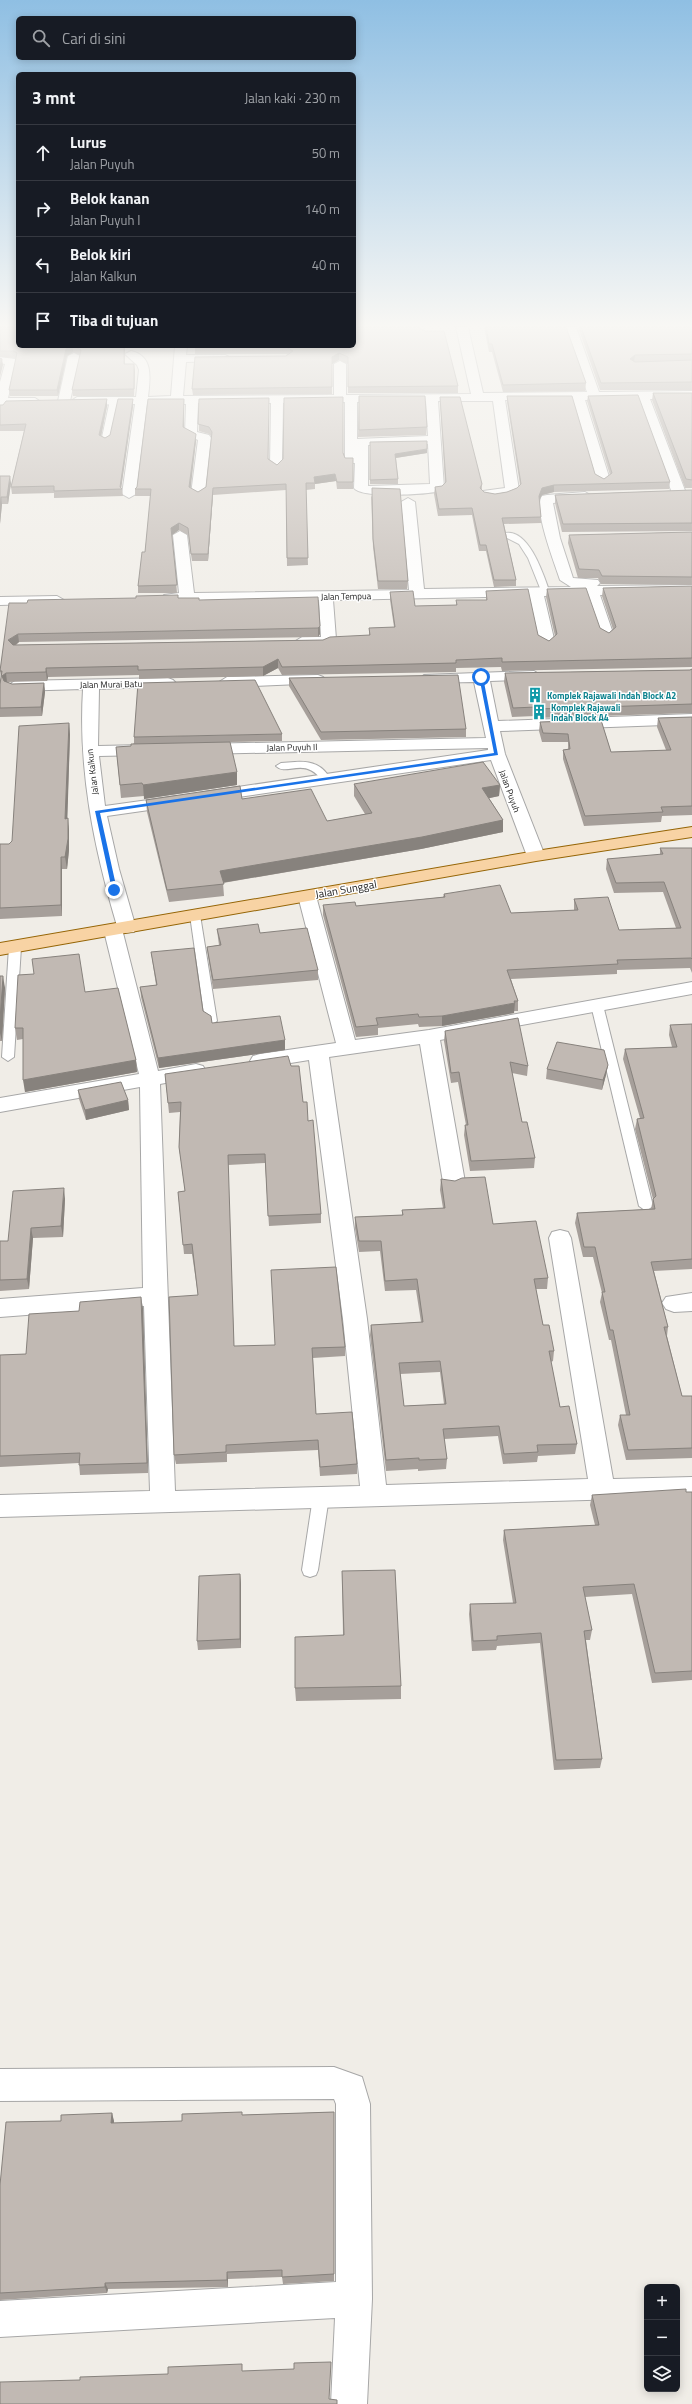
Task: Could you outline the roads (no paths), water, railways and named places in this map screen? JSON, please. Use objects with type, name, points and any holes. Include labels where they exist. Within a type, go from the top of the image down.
[{"type":"main road","name":"Jalan Sunggal","points":[[7,948],[536,856],[692,832]]},
{"type":"street","points":[[128,494],[135,439]]},
{"type":"street","points":[[198,494],[205,439]]},
{"type":"street","points":[[276,439],[276,466]]},
{"type":"street","points":[[348,439],[351,485]]},
{"type":"street","points":[[488,494],[509,492],[512,490],[504,439]]},
{"type":"street","points":[[591,439],[603,480]]},
{"type":"street","points":[[662,439],[686,493],[664,494]]},
{"type":"street","points":[[433,440],[436,489],[370,491],[361,488],[362,441],[433,440]]},
{"type":"street","points":[[601,496],[554,497],[547,499],[546,502],[553,538],[567,580],[574,583],[692,581]]},
{"type":"street","points":[[408,502],[417,595]]},
{"type":"street","points":[[180,535],[187,598]]},
{"type":"street","points":[[553,538],[568,538]]},
{"type":"street","name":"Jalan Tempua","points":[[156,599],[692,589]]},
{"type":"street","points":[[592,592],[606,636]]},
{"type":"street","points":[[541,593],[547,643]]},
{"type":"street","points":[[284,642],[323,642],[329,639],[326,596]]},
{"type":"street","points":[[0,601],[70,600]]},
{"type":"street","points":[[417,678],[550,675]]},
{"type":"street","name":"Jalan Puyuh","points":[[481,677],[495,748],[536,856]]},
{"type":"street","points":[[210,682],[330,680]]},
{"type":"street","name":"Jalan Murai Batu","points":[[13,686],[186,683]]},
{"type":"street","name":"Jalan Kalkun","points":[[91,685],[88,710],[90,751],[97,812],[114,890],[120,929],[150,1078],[155,1296],[163,1502]]},
{"type":"street","points":[[491,726],[692,719]]},
{"type":"street","points":[[97,812],[326,780],[495,748]]},
{"type":"street","name":"Jalan Puyuh II","points":[[185,749],[495,748]]},
{"type":"street","points":[[90,751],[161,749]]},
{"type":"street","points":[[307,896],[347,1048]]},
{"type":"street","points":[[242,1064],[429,1036],[692,988]]},
{"type":"street","points":[[429,1036],[454,1182]]},
{"type":"street","points":[[318,1052],[355,1319],[374,1495]]},
{"type":"street","points":[[0,1105],[211,1068]]},
{"type":"street","points":[[560,1238],[602,1489]]},
{"type":"street","points":[[0,1308],[155,1296]]},
{"type":"street","points":[[0,1506],[692,1487]]},
{"type":"street","points":[[0,2085],[334,2083],[350,2089],[353,2104],[354,2299],[349,2404]]},
{"type":"street","points":[[0,2319],[354,2299]]},
{"type":"lane","points":[[508,535],[522,542],[532,558],[541,593]]},
{"type":"lane","points":[[281,766],[313,765],[322,770],[326,780]]},
{"type":"lane","points":[[195,915],[211,1021]]},
{"type":"lane","points":[[7,948],[8,1057]]},
{"type":"lane","points":[[597,1005],[646,1206]]},
{"type":"lane","points":[[310,1570],[321,1497]]},
{"type":"place","name":"Komplek Rajawali Indah Block A2","points":[[535,695]]},
{"type":"place","name":"Komplek Rajawali Indah Block A4","points":[[539,712]]}]
